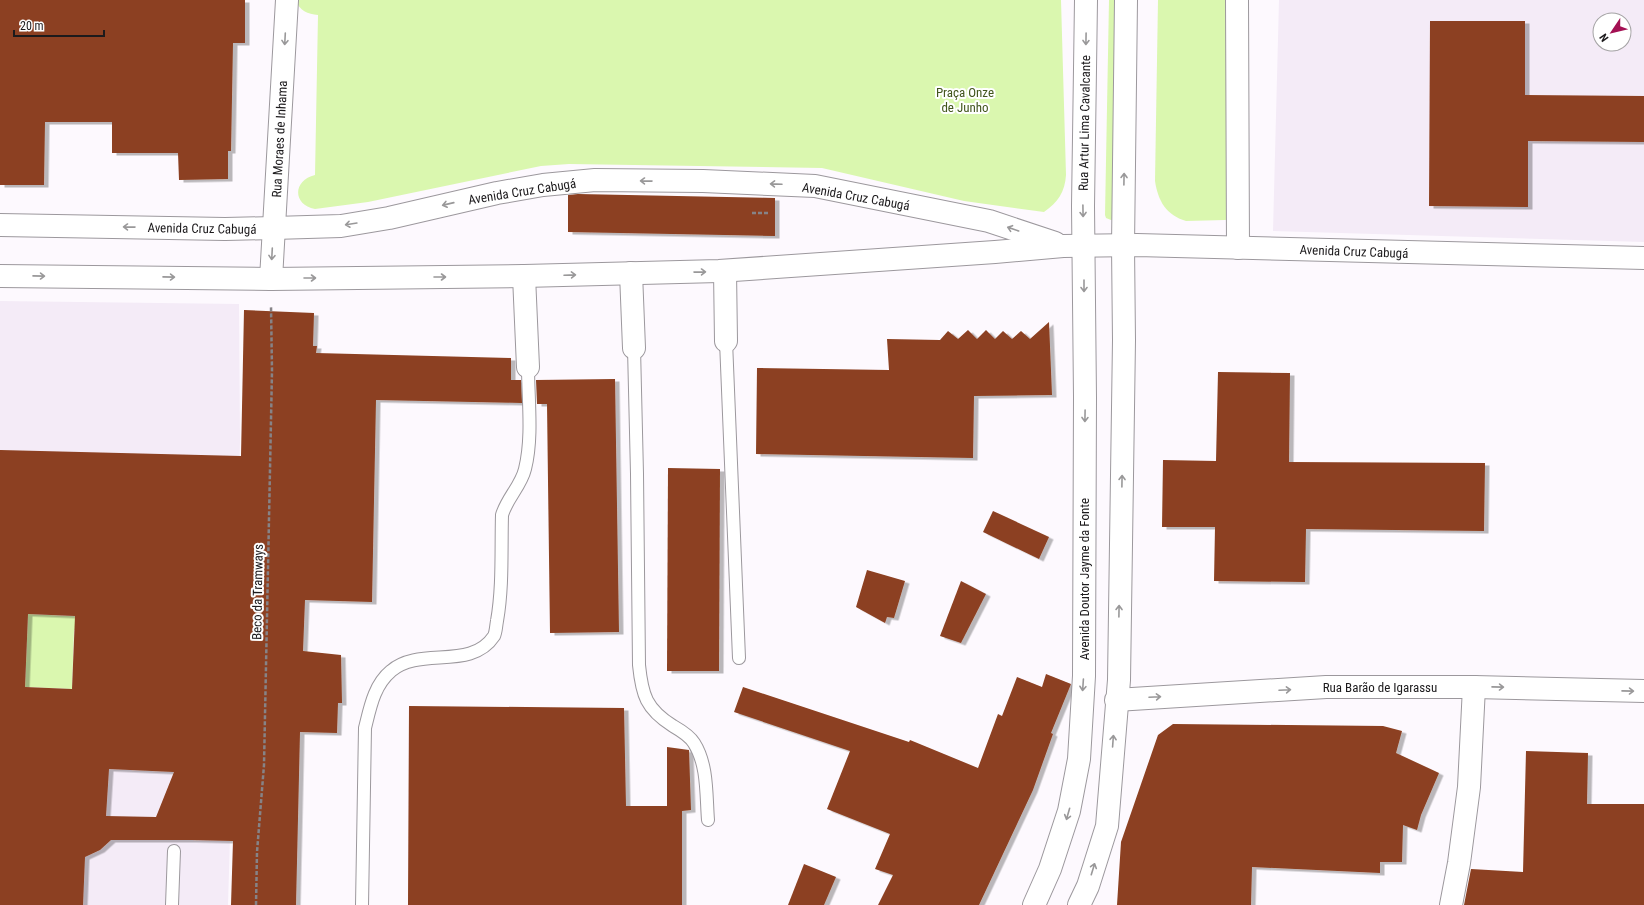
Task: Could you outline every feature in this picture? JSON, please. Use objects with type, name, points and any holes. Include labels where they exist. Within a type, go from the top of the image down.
[{"type":"main road","name":"Rua Moraes de Inhama","points":[[271,279],[287,0]]},
{"type":"main road","name":"Rua Artur Lima Cavalcante","points":[[1074,246],[1086,0]]},
{"type":"main road","points":[[1080,905],[1088,886],[1107,826],[1118,680],[1124,348],[1123,246],[1126,0]]},
{"type":"main road","points":[[1237,0],[1238,248]]},
{"type":"main road","name":"Avenida Cruz Cabugá","points":[[0,225],[274,228],[340,226],[376,220],[497,193],[543,185],[595,180],[703,181],[815,186],[989,221],[1074,246]]},
{"type":"main road","name":"Avenida Cruz Cabugá","points":[[0,276],[271,279],[524,276],[725,271],[1074,246],[1238,248],[1644,258]]},
{"type":"main road","name":"Avenida Doutor Jayme da Fonte","points":[[1034,905],[1050,869],[1069,811],[1079,759],[1084,676],[1085,397],[1074,246]]},
{"type":"main road","points":[[725,271],[726,342]]},
{"type":"main road","points":[[631,273],[634,348]]},
{"type":"main road","points":[[524,276],[528,367]]},
{"type":"main road","name":"Rua Barão de Igarassu","points":[[1116,700],[1326,687],[1474,687],[1644,691]]},
{"type":"main road","points":[[1451,905],[1459,863],[1469,787],[1474,687]]},
{"type":"lane","points":[[726,342],[739,658]]},
{"type":"lane","points":[[634,348],[640,684],[644,697],[652,709],[663,719],[686,734],[693,741],[699,751],[703,766],[708,820]]},
{"type":"lane","points":[[362,905],[365,728],[372,700],[378,687],[390,672],[401,664],[420,659],[465,655],[486,646],[495,635],[500,605],[502,515],[504,507],[525,470],[529,447],[528,367]]},
{"type":"lane","points":[[172,905],[174,852]]},
{"type":"path","points":[[752,213],[775,212]]},
{"type":"path","name":"Beco da Tramways","points":[[256,905],[257,852],[264,765],[272,371],[271,279]]},
{"type":"shaded area","points":[[1279,0],[1644,0],[1644,242],[1273,231]]},
{"type":"shaded area","points":[[0,301],[239,304],[240,441],[228,905],[0,905]]},
{"type":"green space","name":"Praça Onze de Junho","points":[[296,0],[1061,0],[1066,175],[1064,187],[1057,200],[1044,212],[964,201],[822,168],[569,164],[541,166],[368,202],[315,209],[307,207],[302,203],[298,192],[302,182],[315,175],[318,15],[304,11],[299,7]]},
{"type":"green space","points":[[1109,0],[1117,0],[1114,219],[1111,220],[1106,218],[1105,215]]},
{"type":"green space","points":[[1158,0],[1242,0],[1230,219],[1186,221],[1168,211],[1158,195],[1155,181]]},
{"type":"green space","points":[[28,614],[89,617],[88,630],[74,630],[72,689],[25,687]]},
{"type":"building","points":[[0,0],[245,0],[245,43],[233,43],[231,151],[228,151],[228,179],[179,180],[178,153],[112,153],[112,122],[45,122],[44,185],[0,185]]},
{"type":"building","points":[[1430,21],[1525,21],[1525,95],[1644,96],[1644,142],[1528,141],[1528,207],[1429,206]]},
{"type":"building","points":[[568,195],[775,198],[775,236],[568,232]]},
{"type":"building","points":[[244,310],[314,313],[313,346],[317,346],[316,353],[511,358],[511,380],[521,380],[522,403],[376,400],[372,602],[305,600],[303,651],[341,655],[342,703],[338,703],[337,733],[300,732],[296,905],[231,905],[233,841],[111,840],[100,850],[85,857],[83,905],[0,905],[0,450],[241,456]],"holes":[[[28,614],[75,616],[72,689],[25,687]],[[109,769],[174,772],[156,817],[106,816]]]},
{"type":"building","points":[[1049,322],[1052,395],[974,396],[973,458],[756,454],[757,368],[889,370],[887,339],[940,340],[948,331],[958,339],[968,330],[977,339],[986,330],[995,339],[1003,331],[1012,339],[1021,331],[1030,339]]},
{"type":"building","points":[[1218,372],[1290,373],[1289,462],[1485,463],[1484,531],[1306,529],[1305,582],[1214,581],[1215,527],[1162,527],[1163,460],[1216,461]]},
{"type":"building","points":[[615,379],[619,632],[550,633],[547,404],[537,404],[536,380]]},
{"type":"building","points":[[668,468],[720,469],[719,671],[667,671]]},
{"type":"building","points":[[993,511],[1049,537],[1039,559],[983,532]]},
{"type":"building","points":[[867,570],[905,581],[894,618],[887,617],[885,623],[856,607]]},
{"type":"building","points":[[961,581],[986,594],[961,643],[940,636]]},
{"type":"building","points":[[1046,674],[1071,684],[1051,733],[1053,734],[1033,790],[979,905],[878,905],[893,875],[875,869],[890,834],[827,809],[850,751],[734,712],[743,687],[909,742],[910,740],[978,768],[998,714],[1002,716],[1017,677],[1042,687]]},
{"type":"building","points":[[409,706],[624,708],[626,806],[667,806],[667,747],[689,750],[691,810],[682,811],[682,905],[408,905]]},
{"type":"building","points":[[1173,724],[1383,726],[1402,731],[1396,753],[1439,773],[1421,815],[1417,830],[1403,825],[1402,862],[1380,862],[1380,873],[1252,867],[1251,905],[1117,905],[1121,842],[1158,735]]},
{"type":"building","points":[[1526,751],[1588,753],[1587,804],[1644,804],[1644,905],[1464,905],[1471,869],[1523,872]]},
{"type":"building","points":[[804,864],[836,877],[824,905],[788,905]]}]
